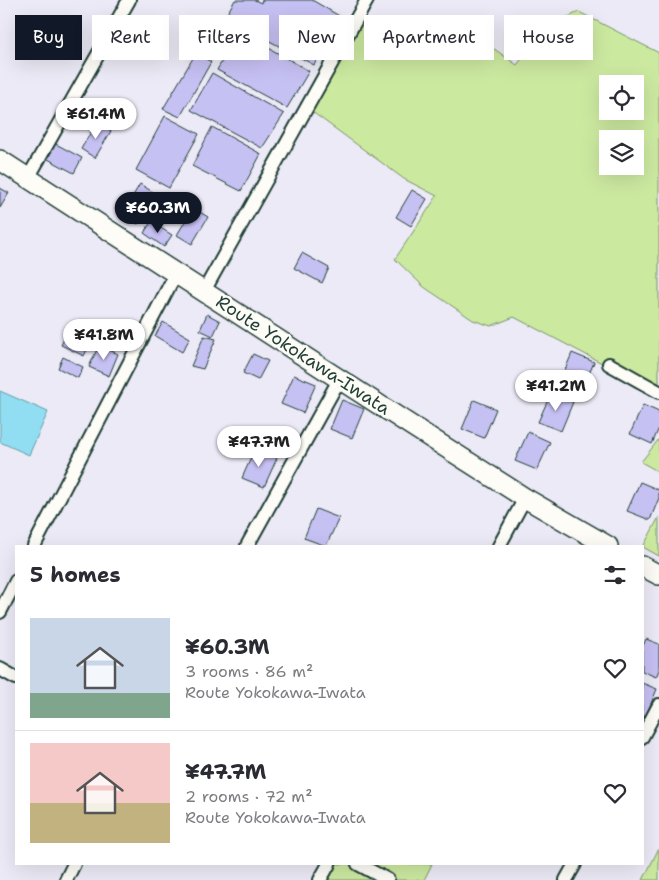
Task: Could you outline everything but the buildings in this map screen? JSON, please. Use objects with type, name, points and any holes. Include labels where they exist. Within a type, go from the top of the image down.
[{"type":"main road","name":"Route Yokokawa-Iwata","points":[[0,160],[339,380],[525,498],[606,545]]},
{"type":"main road","points":[[644,567],[659,575]]},
{"type":"street","points":[[28,178],[128,0]]},
{"type":"street","points":[[204,291],[367,0]]},
{"type":"street","points":[[35,545],[176,273]]},
{"type":"street","points":[[609,364],[659,392]]},
{"type":"street","points":[[248,545],[339,380]]},
{"type":"street","points":[[501,545],[525,498]]},
{"type":"street","points":[[0,612],[15,582]]},
{"type":"street","points":[[0,669],[15,677]]},
{"type":"street","points":[[644,733],[659,705]]},
{"type":"street","points":[[66,880],[74,865]]},
{"type":"street","points":[[320,880],[328,865]]},
{"type":"street","points":[[360,865],[388,880]]},
{"type":"street","points":[[566,880],[574,865]]},
{"type":"green space","points":[[579,12],[585,15],[572,15]]},
{"type":"green space","points":[[357,19],[364,23],[364,60],[494,60],[494,49],[504,56],[504,60],[510,60],[517,65],[521,60],[593,60],[593,19],[659,53],[659,393],[514,317],[491,326],[473,320],[424,287],[395,259],[437,196],[404,179],[300,103],[320,84],[334,60],[354,60],[354,24]]},
{"type":"green space","points":[[659,439],[659,472],[641,462]]},
{"type":"green space","points":[[659,517],[659,556],[644,548]]},
{"type":"green space","points":[[659,848],[659,880],[643,880]]},
{"type":"green space","points":[[328,865],[432,865],[424,880],[320,880]]},
{"type":"water","points":[[0,391],[48,412],[29,455],[0,442]]}]
